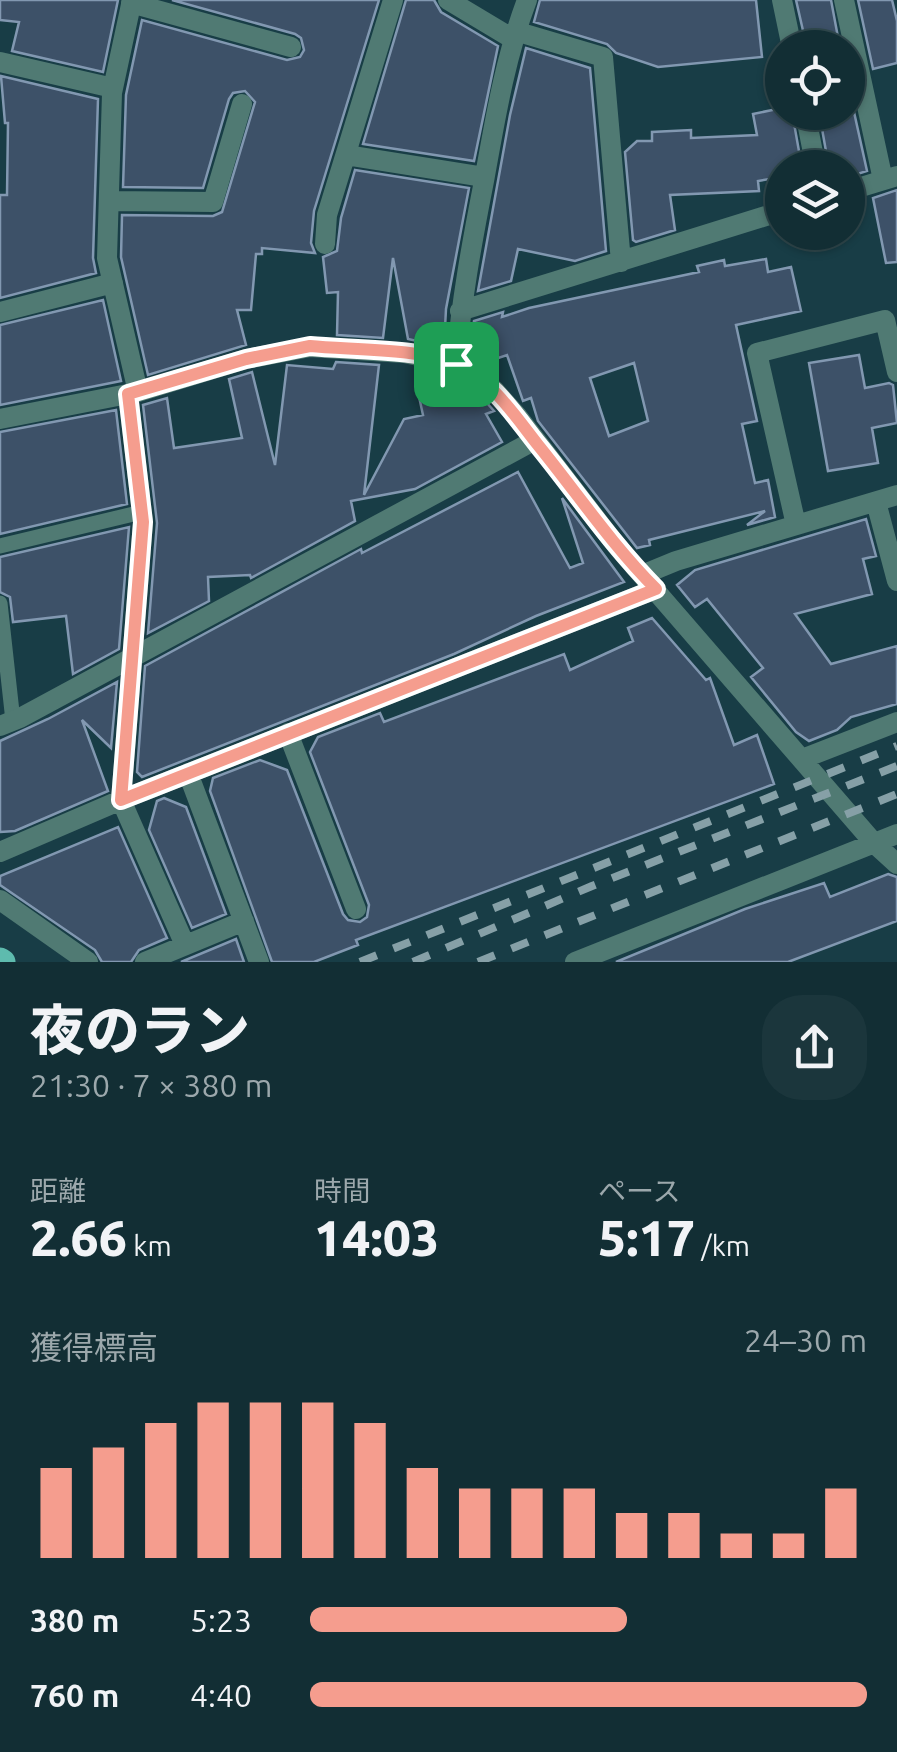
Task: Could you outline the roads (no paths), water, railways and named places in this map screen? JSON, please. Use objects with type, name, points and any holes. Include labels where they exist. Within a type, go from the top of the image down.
[{"type":"street","points":[[325,244],[327,215],[394,0]]},
{"type":"street","points":[[448,0],[514,35],[603,58],[621,262]]},
{"type":"street","points":[[456,364],[460,312],[484,177],[514,35],[527,0]]},
{"type":"street","points":[[782,0],[788,30]]},
{"type":"street","points":[[844,0],[890,178],[865,186]]},
{"type":"street","points":[[185,945],[121,800],[142,512],[133,393],[107,258],[114,88],[132,2],[291,47]]},
{"type":"street","points":[[0,62],[114,88]]},
{"type":"street","points":[[109,201],[213,202],[242,104]]},
{"type":"street","points":[[346,155],[484,177]]},
{"type":"street","points":[[460,312],[765,216]]},
{"type":"street","points":[[0,312],[112,283]]},
{"type":"street","points":[[796,526],[758,353],[884,320],[897,372]]},
{"type":"street","points":[[0,419],[133,393],[246,359],[310,346],[404,353],[456,364],[494,390],[649,582],[874,843],[897,864]]},
{"type":"street","points":[[6,723],[535,440]]},
{"type":"street","points":[[0,852],[649,582],[676,561],[887,498],[897,581]]},
{"type":"street","points":[[802,759],[897,722]]},
{"type":"street","points":[[288,733],[356,910]]},
{"type":"street","points":[[188,773],[259,962]]},
{"type":"street","points":[[575,962],[897,834]]},
{"type":"street","points":[[0,900],[88,962]]},
{"type":"street","points":[[144,962],[244,921]]},
{"type":"lane","points":[[0,546],[142,512]]},
{"type":"lane","points":[[0,603],[6,723]]},
{"type":"railway","points":[[360,962],[897,746]]},
{"type":"railway","points":[[413,962],[592,886],[897,766]]},
{"type":"railway","points":[[478,962],[897,794]]}]
